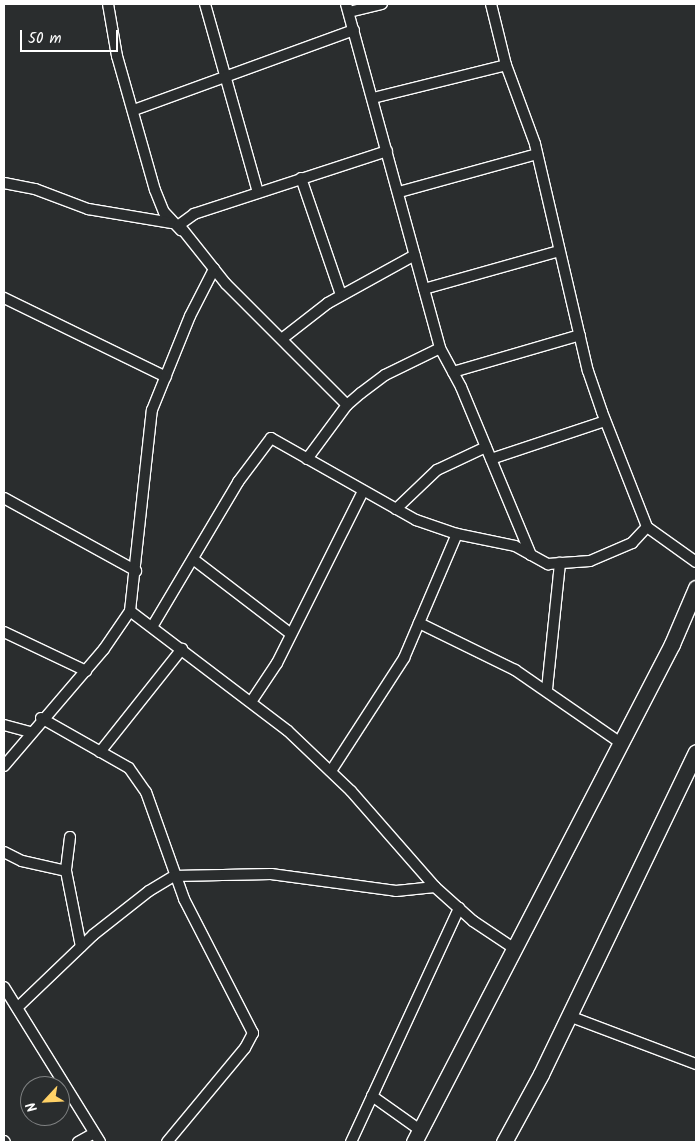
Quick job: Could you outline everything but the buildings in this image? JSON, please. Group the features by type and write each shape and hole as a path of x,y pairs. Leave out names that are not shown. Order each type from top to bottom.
{"main road":[{"path":"417,1136 618,740 672,644 696,588"},
{"path":"504,1142 569,1016 696,755"}],"street":[{"path":"108,4 117,56 134,110 155,190 172,223 181,230 214,269 347,405"},
{"path":"206,4 258,193"},
{"path":"382,4 347,8 399,192 440,348 453,372 491,458 531,554"},
{"path":"491,4 506,65 537,154 580,335 605,421 648,527 696,562"},
{"path":"134,110 354,30"},
{"path":"373,98 506,65"},
{"path":"181,230 179,225 186,218 301,178 387,151"},
{"path":"399,192 537,154"},
{"path":"301,178 341,295"},
{"path":"4,184 34,189 88,209 172,223"},
{"path":"424,289 559,251"},
{"path":"283,338 341,295 415,254"},
{"path":"4,766 41,718 86,671 130,611 136,571 152,410 190,316 214,269"},
{"path":"4,298 166,377"},
{"path":"453,372 580,335"},
{"path":"307,458 347,405 385,375 440,348"},
{"path":"491,458 605,421"},
{"path":"152,627 238,482 271,438 396,509 457,534 516,546 548,564 590,561 632,543 648,527"},
{"path":"396,509 437,470 486,447"},
{"path":"251,702 291,634 362,491"},
{"path":"4,498 136,571"},
{"path":"331,771 384,693 419,623 457,534"},
{"path":"193,559 291,634"},
{"path":"547,689 560,563"},
{"path":"130,611 251,702 331,771 435,887 459,908 512,947"},
{"path":"419,623 472,646 547,689 618,740"},
{"path":"4,632 86,671"},
{"path":"100,752 182,649"},
{"path":"41,718 129,768 146,792 174,876 253,1033 245,1048 167,1142"},
{"path":"4,724 30,732"},
{"path":"70,837 66,871 81,947"},
{"path":"4,852 22,862 66,871"},
{"path":"18,1007 81,947 149,891 174,876 271,874 396,891 435,887"},
{"path":"350,1142 459,908"},
{"path":"4,987 100,1142"},
{"path":"569,1016 696,1064"},
{"path":"372,1096 417,1136"},
{"path":"78,1142 94,1132"}]}
